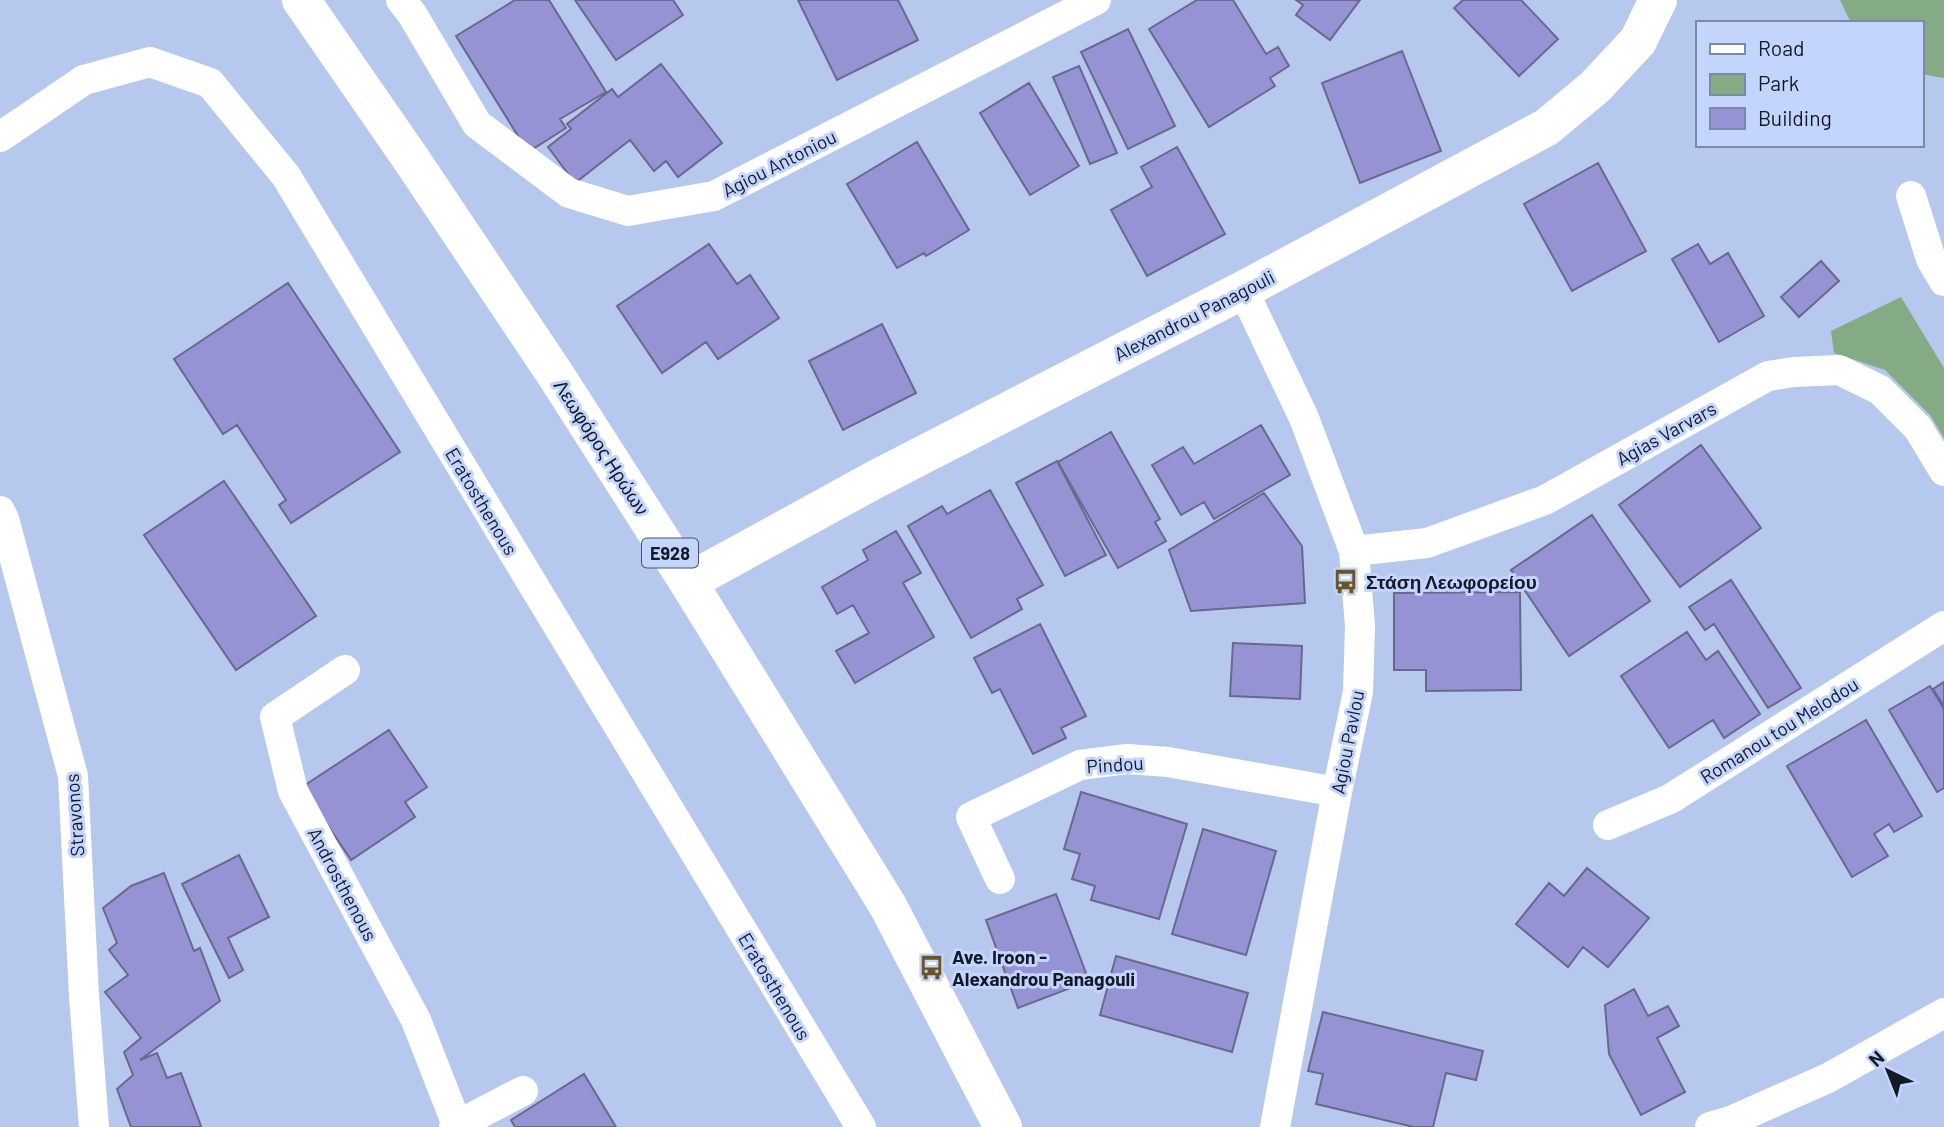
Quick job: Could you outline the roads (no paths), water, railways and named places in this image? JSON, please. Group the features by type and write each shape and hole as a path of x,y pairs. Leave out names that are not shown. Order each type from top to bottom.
{"main road":[{"name":"Λεωφόρος Ηρώων","path":"301,0 540,351 688,582 888,906 1003,1127"},
{"name":"Alexandrou Panagouli","path":"688,582 876,479 1243,290 1547,127 1595,87 1638,41 1658,0"}],"street":[{"name":"Agiou Antoniou","path":"416,5 477,124 569,193 628,211 714,196 1096,0"},
{"name":"Eratosthenous","path":"0,137 84,80 150,62 209,83 286,176 861,1127"},
{"path":"1911,196 1931,259 1944,281"},
{"name":"Agiou Pavlou","path":"1243,290 1304,418 1354,551 1360,626 1358,692 1275,1127"},
{"name":"Agias Varvars","path":"1354,551 1427,543 1545,500 1768,376 1794,372 1839,370 1880,390 1918,428 1944,471"},
{"name":"Stravonos","path":"0,511 5,519 73,776 84,996 94,1127"},
{"name":"Romanou tou Melodou","path":"1608,825 1670,799 1944,626"},
{"name":"Androsthenous","path":"345,670 275,717 293,791 416,1020 456,1126 523,1091"},
{"name":"Pindou","path":"1000,879 971,817 1080,765 1127,759 1168,762 1337,792"},
{"path":"1710,1127 1731,1121 1828,1078 1944,1013"}],"place":[{"name":"Στάση Λεωφορείου","path":"1346,581"},
{"name":"Ave. Iroon - Alexandrou Panagouli","path":"932,967"}]}
